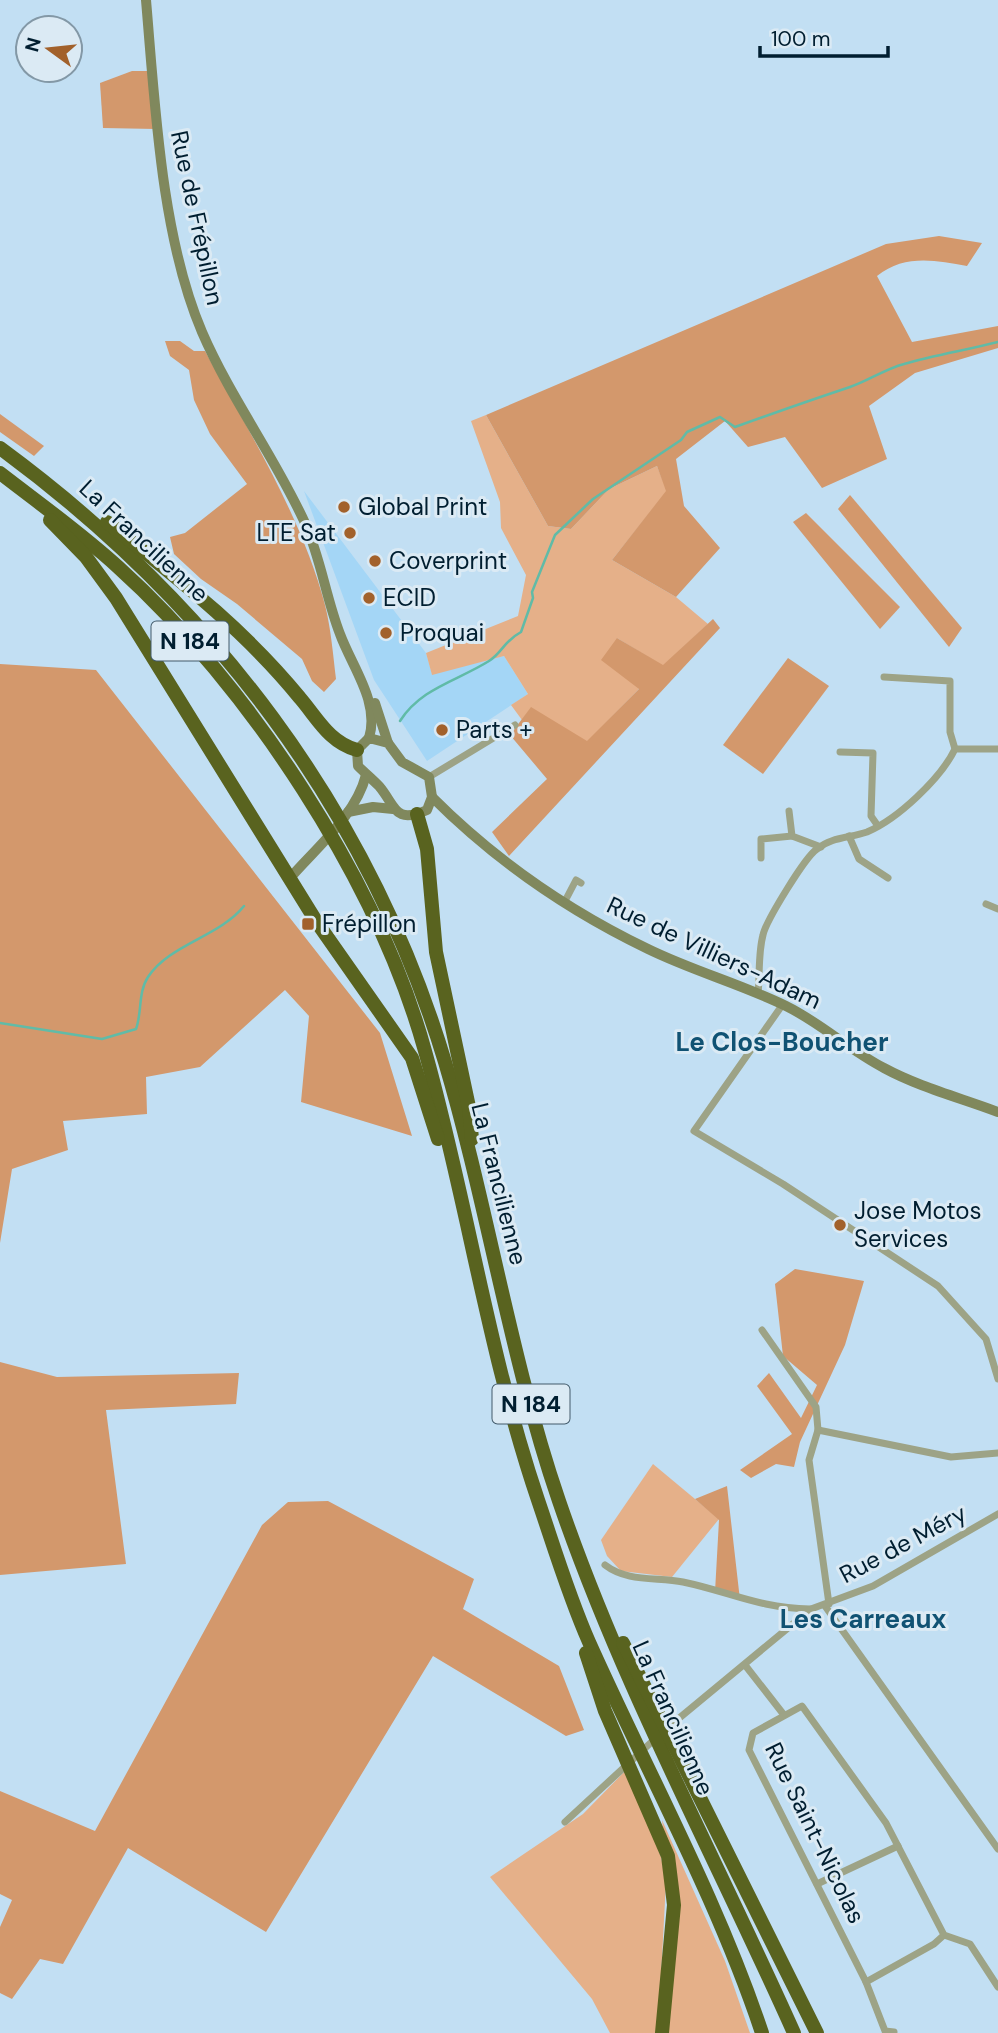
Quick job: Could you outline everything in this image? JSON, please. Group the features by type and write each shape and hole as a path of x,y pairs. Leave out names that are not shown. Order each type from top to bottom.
{"highway":[{"name":"La Francilienne","path":"0,447 51,485 165,589 201,627 275,717 341,810 351,838 406,954 444,1059 535,1424 579,1559 609,1626 635,1696 794,2033"},
{"name":"La Francilienne","path":"0,473 45,505 120,568 172,620 261,727 338,848 384,941 424,1046 514,1427 587,1638 722,1928 762,2033"},
{"path":"51,485 62,487 235,626 268,658 327,733 340,745 357,750"},
{"path":"32,497 34,505 86,557 116,598 341,959 412,1058 445,1163 459,1190"},
{"path":"422,812 436,952 469,1107 474,1175"},
{"path":"609,1626 618,1633 817,2033"},
{"path":"587,1638 584,1648 605,1711 668,1856 674,1905 662,2033"}],"street":[{"name":"Rue de Frépillon","path":"146,0 156,128 187,289 217,365 276,467 309,533 340,634 362,684"},
{"path":"758,994 763,933 803,865 821,846 878,826 944,771 955,748 950,732 950,681 884,677"},
{"path":"362,684 372,712 369,738 357,750 358,766 380,787 393,809"},
{"path":"362,684 376,705 388,743 402,762 429,777"},
{"path":"429,777 514,725"},
{"path":"369,738 388,743"},
{"path":"955,748 998,749"},
{"path":"840,752 873,753 871,816 878,826"},
{"path":"290,878 341,810 362,789 366,775"},
{"path":"422,812 432,797 429,777"},
{"name":"Rue de Villiers-Adam","path":"432,797 564,903 648,949 783,1004 818,1022 885,1069 998,1112"},
{"path":"341,810 373,807 393,809 403,815 447,811"},
{"path":"789,811 792,836"},
{"path":"761,858 761,839 792,836 821,846"},
{"path":"849,836 859,859 888,878"},
{"path":"564,903 576,880 581,883"},
{"path":"986,904 998,909"},
{"path":"783,1004 694,1130 783,1184 937,1286 986,1339 998,1380"},
{"path":"762,1330 816,1407 818,1430 809,1460 827,1605 998,1849"},
{"path":"818,1430 951,1457 998,1453"},
{"name":"Rue de Méry","path":"811,1609 873,1586 998,1514"},
{"path":"605,1565 618,1575 681,1582 780,1609 811,1609"},
{"path":"565,1822 677,1719 811,1609"},
{"path":"744,1664 784,1715 802,1706 886,1823 944,1935 970,1944 998,1987"},
{"name":"Rue Saint-Nicolas","path":"784,1715 753,1733 748,1750 866,1982 885,2031 894,2032"},
{"path":"817,1884 898,1846"},
{"path":"866,1982 934,1944 944,1935"},
{"path":"656,2033 659,2000"}],"shaded area":[{"path":"132,71 152,71 156,129 103,128 100,83"},
{"path":"939,236 982,243 967,266 932,261 909,262 898,264 877,276 912,342 998,326 998,348 915,373 869,406 887,459 822,488 785,437 748,447 725,421 676,459 684,506 720,548 676,597 612,560 666,491 657,466 609,489 571,529 548,526 486,415 886,244"},
{"path":"165,341 180,341 194,351 205,351 256,443 303,539 327,614 332,642 336,679 324,692 312,681 302,659 237,604 201,579 174,554 170,537 185,533 247,484 210,434 194,400 189,370 170,356"},
{"path":"0,414 44,446 34,456 0,432"},
{"path":"486,415 548,526 571,529 609,489 657,466 667,491 612,560 676,597 708,624 663,666 617,638 639,689 587,742 531,708 522,720 511,705 528,694 504,656 432,675 426,653 518,616 526,575 501,528 500,502 471,421"},
{"path":"304,491 426,653 432,674 504,656 528,694 427,761 374,680"},
{"path":"850,495 962,628 949,647 838,509"},
{"path":"806,513 900,607 880,629 793,522"},
{"path":"713,619 720,628 509,856 492,832 547,779 510,735 531,707 587,741 639,689 601,660 617,638 663,665"},
{"path":"788,658 829,686 763,774 723,745"},
{"path":"0,664 96,670 380,1033 412,1136 301,1102 309,1016 285,990 200,1067 146,1077 147,1114 63,1121 68,1150 12,1169 0,1243"},
{"path":"795,1269 864,1281 845,1345 800,1442 794,1467 776,1464 751,1478 740,1470 792,1434 757,1386 769,1373 801,1418 817,1385 783,1356 775,1284"},
{"path":"0,1362 57,1377 239,1373 236,1404 106,1410 126,1564 0,1575"},
{"path":"653,1464 719,1519 672,1577 621,1571 607,1556 601,1540"},
{"path":"727,1486 740,1600 715,1592 719,1520 695,1499"},
{"path":"328,1501 474,1579 463,1609 559,1666 584,1730 566,1736 433,1656 266,1932 128,1848 63,1964 40,1959 12,1999 0,1993 0,1927 12,1900 0,1894 0,1791 95,1831 262,1525 288,1502"},
{"path":"626,1770 661,1857 666,1882 658,2033 610,2033 592,1999 490,1877 583,1814"},
{"path":"662,1820 725,1961 750,2033 668,2033 675,1947"}],"waterway":[{"path":"400,721 418,701 440,686 489,661 521,632 533,598 532,592 555,535 593,499 681,440 687,432 720,417 735,427 857,384 897,366 998,342"},
{"path":"0,1023 102,1039 136,1029 145,983 157,966 181,948 222,926 244,906"}],"place":[{"name":"Global Print","path":"344,507"},
{"name":"LTE Sat","path":"350,533"},
{"name":"Coverprint","path":"375,561"},
{"name":"ECID","path":"369,598"},
{"name":"Proquai","path":"386,633"},
{"name":"Parts +","path":"442,730"},
{"name":"Frépillon","path":"308,924"},
{"name":"Jose Motos Services","path":"840,1225"}],"district":[{"name":"Le Clos-Boucher","path":"782,1042"},
{"name":"Les Carreaux","path":"863,1619"}]}
